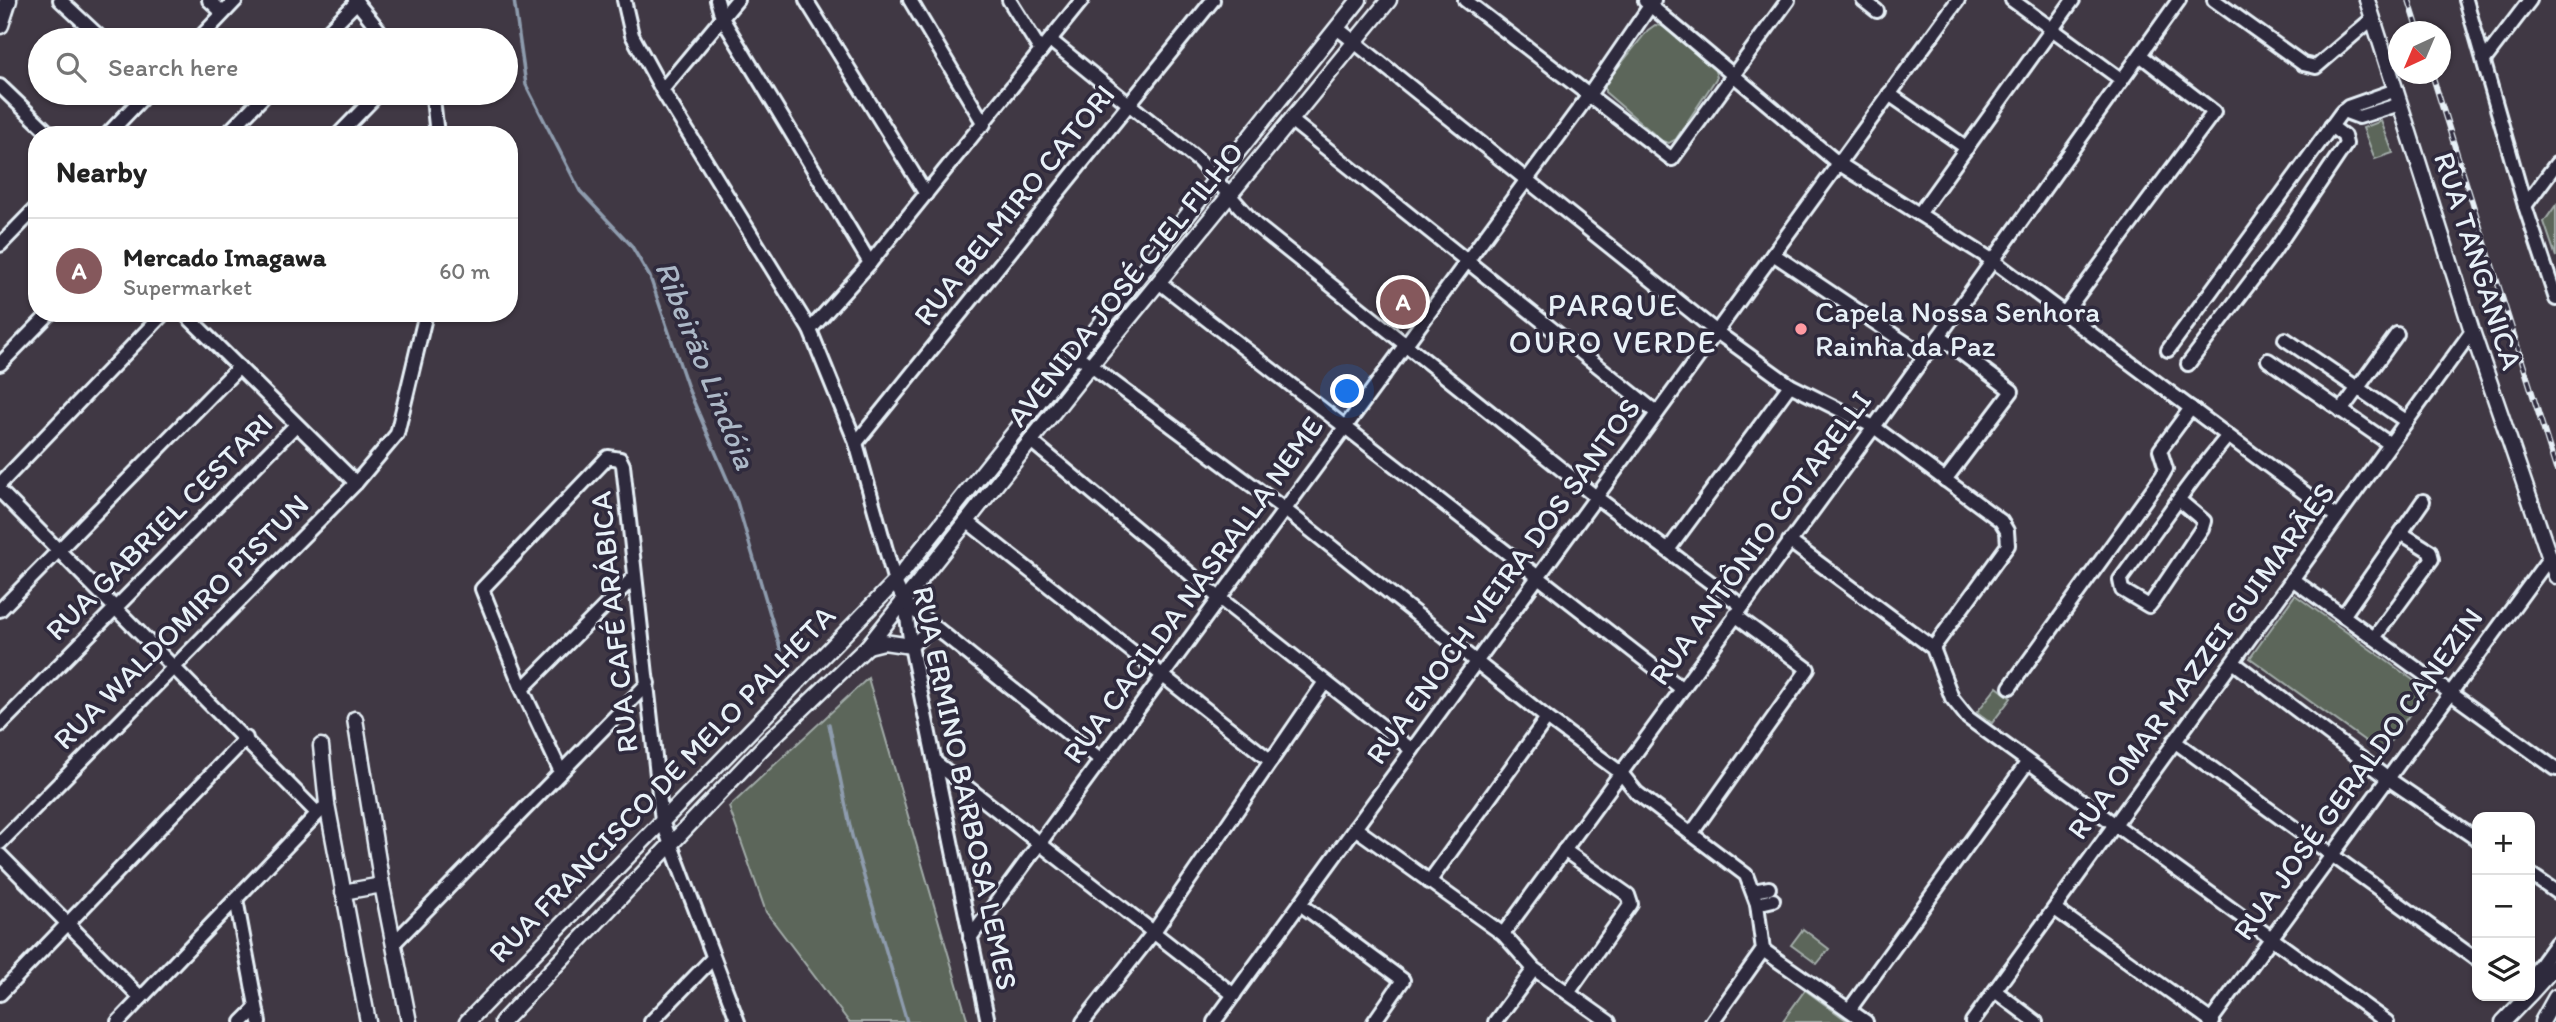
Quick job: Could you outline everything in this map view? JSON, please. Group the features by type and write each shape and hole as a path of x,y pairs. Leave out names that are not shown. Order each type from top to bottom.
{"main road":[{"path":"0,25 8,0"}],"street":[{"path":"60,0 90,28"},
{"path":"209,0 223,13"},
{"path":"209,28 236,0"},
{"name":"RUA ERMINO BARBOSA LEMES","path":"624,0 632,35 662,90 810,330 856,443 895,582 905,603 911,646 988,1022"},
{"path":"717,0 722,18 870,262"},
{"path":"662,90 737,0"},
{"path":"806,0 926,194"},
{"path":"910,0 984,124"},
{"path":"1009,0 1041,51"},
{"path":"810,330 984,124 1082,0"},
{"name":"RUA BELMIRO CATORI","path":"856,443 1213,0"},
{"name":"AVENIDA JOSÉ CIEL FILHO","path":"895,582 1359,0"},
{"name":"AVENIDA JOSÉ CIEL FILHO","path":"905,603 1090,366 1389,0"},
{"path":"1465,0 1672,159 1788,0"},
{"path":"1863,0 1877,11"},
{"name":"RUA ENOCH VIEIRA DOS SANTOS","path":"1214,1022 1958,0"},
{"path":"2012,0 2122,80"},
{"path":"1919,214 2073,0"},
{"name":"RUA ANTÔNIO COTARELLI","path":"1503,934 1874,427 2179,0"},
{"path":"2214,0 2303,64 2316,66 2373,18"},
{"name":"RUA TANGANICA","path":"2367,0 2472,331 2556,576"},
{"path":"2466,0 2525,206 2556,299"},
{"path":"2485,59 2530,0"},
{"path":"330,28 356,1 377,28"},
{"path":"1650,2 1838,163 1992,260 2337,517"},
{"name":"RUA CACILDA NASRALLA NEME","path":"970,938 1589,95 1650,2"},
{"path":"1337,28 1527,177 1718,333 1790,385 1874,427 2001,520 2007,531 2008,545 1933,648"},
{"path":"1050,40 1216,177 1256,225 1596,497 1668,550 1808,669 1691,834"},
{"path":"2064,314 2214,112 2140,55"},
{"path":"0,86 42,126"},
{"path":"1889,94 1967,148"},
{"path":"2168,350 2343,111 2374,96 2398,97"},
{"path":"116,126 136,105"},
{"path":"235,126 255,105"},
{"path":"347,126 367,105"},
{"path":"434,105 436,126"},
{"path":"1292,121 1657,413"},
{"path":"2188,364 2274,251 2346,144 2344,136 2332,126"},
{"path":"2525,206 2556,164"},
{"path":"0,246 28,216"},
{"path":"1773,254 1925,356"},
{"path":"1160,283 1681,688"},
{"path":"0,364 41,322"},
{"path":"0,484 155,322"},
{"path":"193,322 356,483"},
{"name":"RUA WALDOMIRO PISTUN","path":"0,843 173,665 356,483 397,434 424,322"},
{"name":"RUA OMAR MAZZEI GUIMARÃES","path":"1972,1022 2472,331"},
{"path":"2341,411 2397,334"},
{"path":"1939,336 2012,391 1945,480"},
{"path":"2285,339 2406,421"},
{"path":"1075,354 1284,509 1547,718 1621,773 1637,793 1746,875 1755,897 1763,950 1712,1022"},
{"path":"2268,360 2390,444"},
{"path":"0,610 239,367"},
{"path":"1668,550 1790,385"},
{"path":"2010,687 2162,476 2166,469 2161,450 2191,408"},
{"name":"RUA GABRIEL CESTARI","path":"0,725 296,425"},
{"path":"2179,500 2199,514 2204,521 2202,528 2153,601 2148,606 2143,605 2122,590 2120,580 2179,500 2228,436"},
{"path":"1031,441 1219,598 1412,750"},
{"name":"RUA CAFÉ ARÁBICA","path":"522,689 482,589 608,457 616,456 623,465 662,821 668,844 738,1022"},
{"path":"0,491 246,738 322,809"},
{"path":"2343,616 2423,501"},
{"path":"968,522 1270,761"},
{"path":"2374,638 2431,559 2430,551 2401,533"},
{"path":"1789,541 1933,648 1958,709 2027,763 2387,1022"},
{"name":"RUA JOSÉ GERALDO CANEZIN","path":"2211,1022 2550,557"},
{"path":"561,772 522,689 634,577"},
{"path":"2291,579 2556,769"},
{"name":"RUA FRANCISCO DE MELO PALHETA","path":"467,1022 895,582"},
{"path":"905,603 1101,760"},
{"name":"RUA FRANCISCO DE MELO PALHETA","path":"502,1022 668,844 764,746 868,646 905,603"},
{"path":"868,646 884,642 911,646 927,632 937,629"},
{"path":"2233,662 2388,778 2472,836"},
{"path":"1083,1022 1153,933 1325,682"},
{"path":"394,943 648,683"},
{"path":"1429,882 1547,718"},
{"path":"355,719 382,885 409,1022"},
{"path":"0,994 246,738"},
{"path":"2174,741 2472,956"},
{"path":"321,746 322,809 343,892 368,1022"},
{"path":"935,762 1234,995"},
{"path":"1849,1010 2027,763"},
{"path":"118,1022 322,809"},
{"path":"1355,828 1503,934 1534,969 1602,1020"},
{"path":"1564,850 1628,895 1630,904 1568,993"},
{"path":"0,855 141,998"},
{"path":"2531,875 2556,892"},
{"path":"343,892 382,885"},
{"path":"1755,897 1771,894"},
{"path":"236,899 259,1022"},
{"path":"1300,904 1403,980 1374,1022"},
{"path":"2055,909 2211,1022"},
{"path":"2535,972 2556,943"},
{"path":"1763,950 1866,1022"},
{"path":"651,1022 712,959"},
{"path":"2535,988 2556,965"},
{"path":"1495,1022 1534,969"},
{"path":"1995,991 2036,1022"},
{"path":"2542,1022 2556,997"},
{"path":"2503,1022 2515,1001"},
{"path":"2503,1022 2523,1001"},
{"path":"243,1022 256,1008"},
{"path":"2550,1022 2556,1015"}],"green space":[{"path":"1655,25 1663,26 1714,68 1717,77 1676,139 1669,143 1662,141 1605,92 1605,84 1648,30"},
{"path":"2381,121 2393,153 2375,159 2363,128"},
{"path":"2556,205 2556,257 2544,222"},
{"path":"2295,595 2427,690 2382,753 2250,658"},
{"path":"868,678 968,1022 849,1022 766,912 729,807"},
{"path":"1997,687 2011,698 1992,723 1977,712"},
{"path":"1803,929 1829,949 1817,964 1791,945"},
{"path":"1805,990 1849,1022 1782,1022"}],"waterway":[{"name":"Ribeirão Lindóia","path":"514,0 518,28"},
{"name":"Ribeirão Lindóia","path":"518,28 526,85 580,191 631,245 650,277 689,391 737,502 781,651"},
{"name":"Ribeirão Lindóia","path":"829,724 852,836 907,1022"}],"railway":[{"path":"2409,0 2416,21"},
{"path":"2435,84 2556,469"}],"place":[{"name":"Mercado Imagawa","path":"1403,302"},
{"name":"Capela Nossa Senhora Rainha da Paz","path":"1801,329"}],"district":[{"name":"PARQUE OURO VERDE","path":"1613,324"}]}
